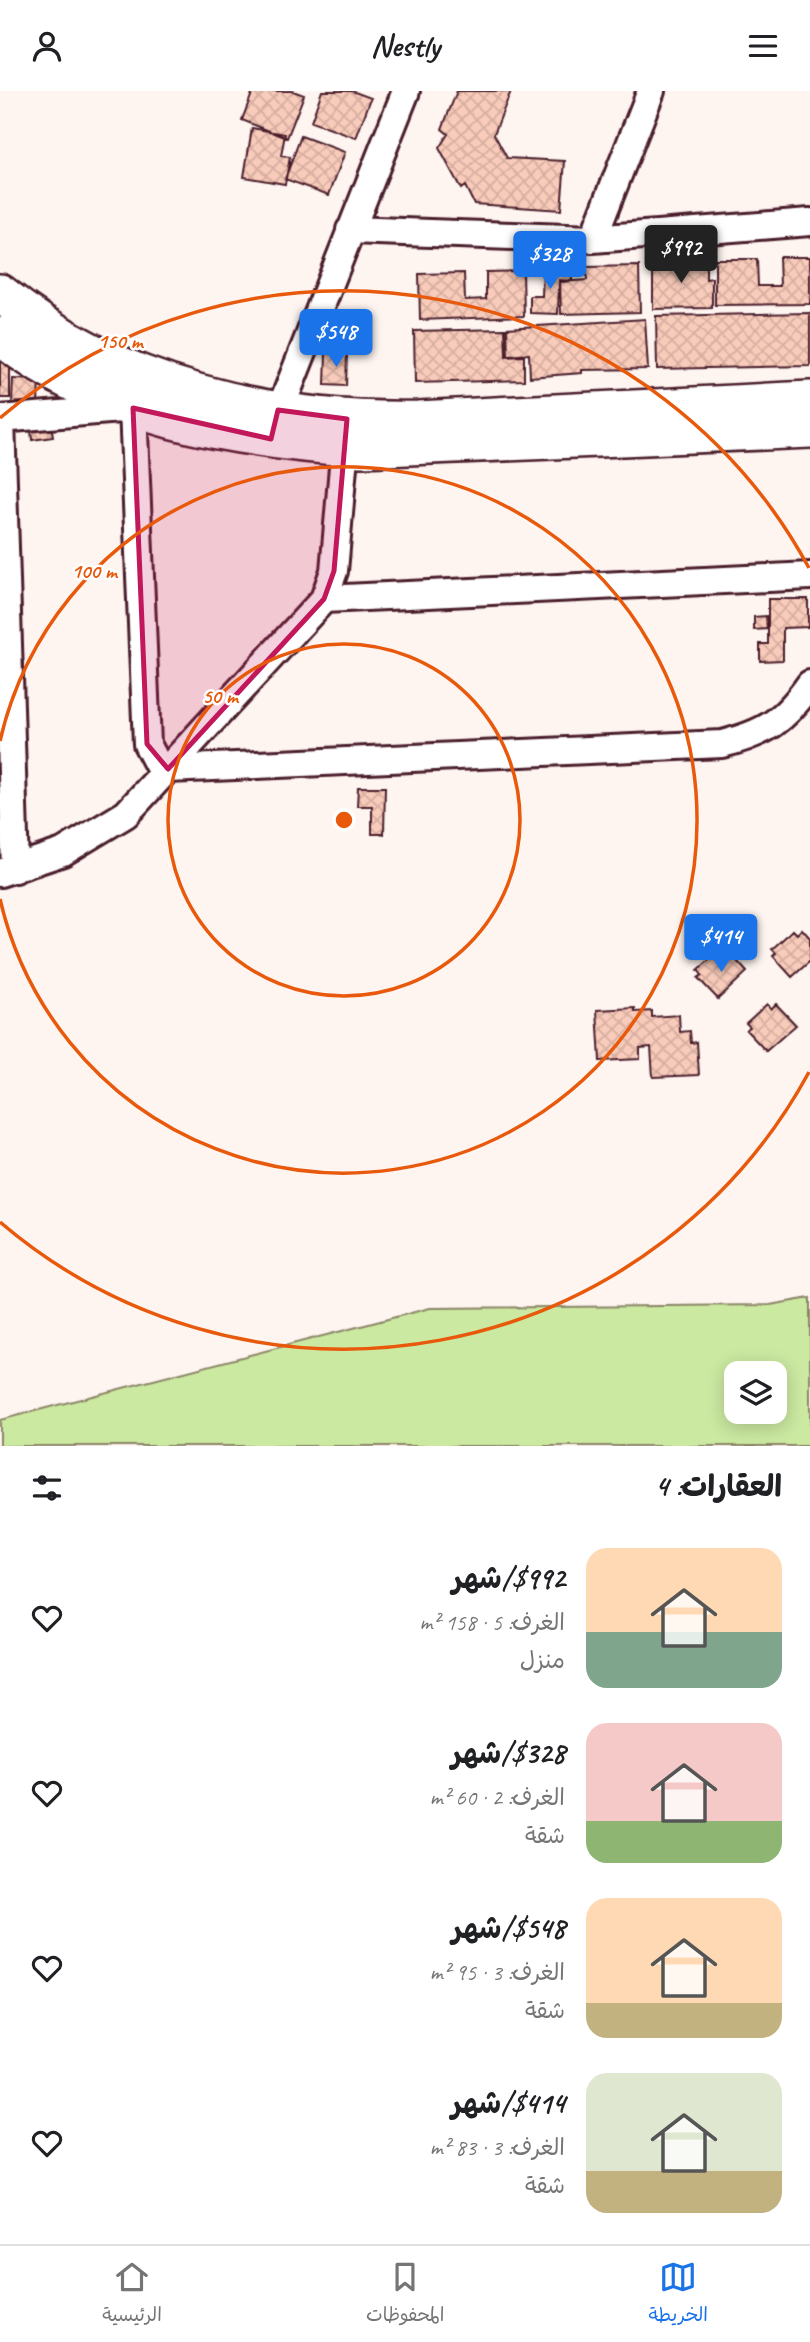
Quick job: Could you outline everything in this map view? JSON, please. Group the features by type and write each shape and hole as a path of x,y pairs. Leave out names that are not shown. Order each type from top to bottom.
{"main road":[{"path":"0,293 33,320 93,355 274,425"},
{"path":"0,336 29,359 93,395 181,423 274,425 346,433 810,429"},
{"path":"346,433 418,420 810,400"}],"street":[{"path":"274,425 406,91"},
{"path":"593,239 651,91"},
{"path":"350,230 593,239 810,222"},
{"path":"346,433 334,571 324,599 167,769 126,814 63,852 7,871 0,419 134,408 147,744 158,765 167,769 722,744 762,731 780,721 810,684"},
{"path":"324,599 810,576"}],"highlighted area":[{"path":"133,408 271,439 278,410 347,419 334,571 324,599 168,769 147,744"}],"green space":[{"path":"810,1298 810,1446 0,1446 0,1420 430,1308 770,1305"}],"building":[{"path":"253,91 293,91 304,95 287,138 242,120"},
{"path":"322,91 352,91 371,98 356,138 311,122"},
{"path":"457,91 511,91 494,134 507,158 565,161 561,210 474,204 465,186 461,189 439,148 448,134 442,129"},
{"path":"252,128 285,134 281,156 290,157 285,184 244,177"},
{"path":"301,136 345,152 329,195 285,179"},
{"path":"779,257 810,257 810,304 715,305 715,259 757,259 758,286 780,286"},
{"path":"706,260 706,279 712,278 712,308 653,309 653,261"},
{"path":"639,266 640,312 561,314 560,282 587,280 586,267"},
{"path":"543,268 572,268 572,281 559,280 558,314 530,313 530,296 542,296"},
{"path":"523,271 524,316 420,320 419,274 464,273 465,300 486,299 486,272"},
{"path":"810,313 810,366 657,369 656,316"},
{"path":"645,319 648,369 582,370 582,373 530,377 529,354 508,356 507,328"},
{"path":"505,329 506,357 524,356 524,380 415,383 414,331"},
{"path":"326,353 347,354 346,386 325,385"},
{"path":"0,355 10,355 10,398 0,398"},
{"path":"13,379 39,380 38,404 12,403"},
{"path":"50,419 53,437 32,440 30,422"},
{"path":"768,599 808,599 808,627 783,628 783,660 760,661 760,644 768,644"},
{"path":"766,616 767,629 754,630 754,617"},
{"path":"358,787 385,787 384,834 372,834 372,806 357,806"},
{"path":"802,929 810,938 810,961 792,977 773,956 776,953 772,949 793,930 797,934"},
{"path":"728,951 747,972 718,999 698,978 702,975 698,970 718,952 722,956"},
{"path":"767,1004 771,1009 776,1004 796,1025 766,1051 746,1030 750,1027 746,1023"},
{"path":"635,1008 635,1012 652,1011 652,1017 679,1015 680,1032 690,1031 691,1043 697,1042 699,1075 653,1077 651,1047 640,1048 640,1059 600,1061 597,1010"}]}
